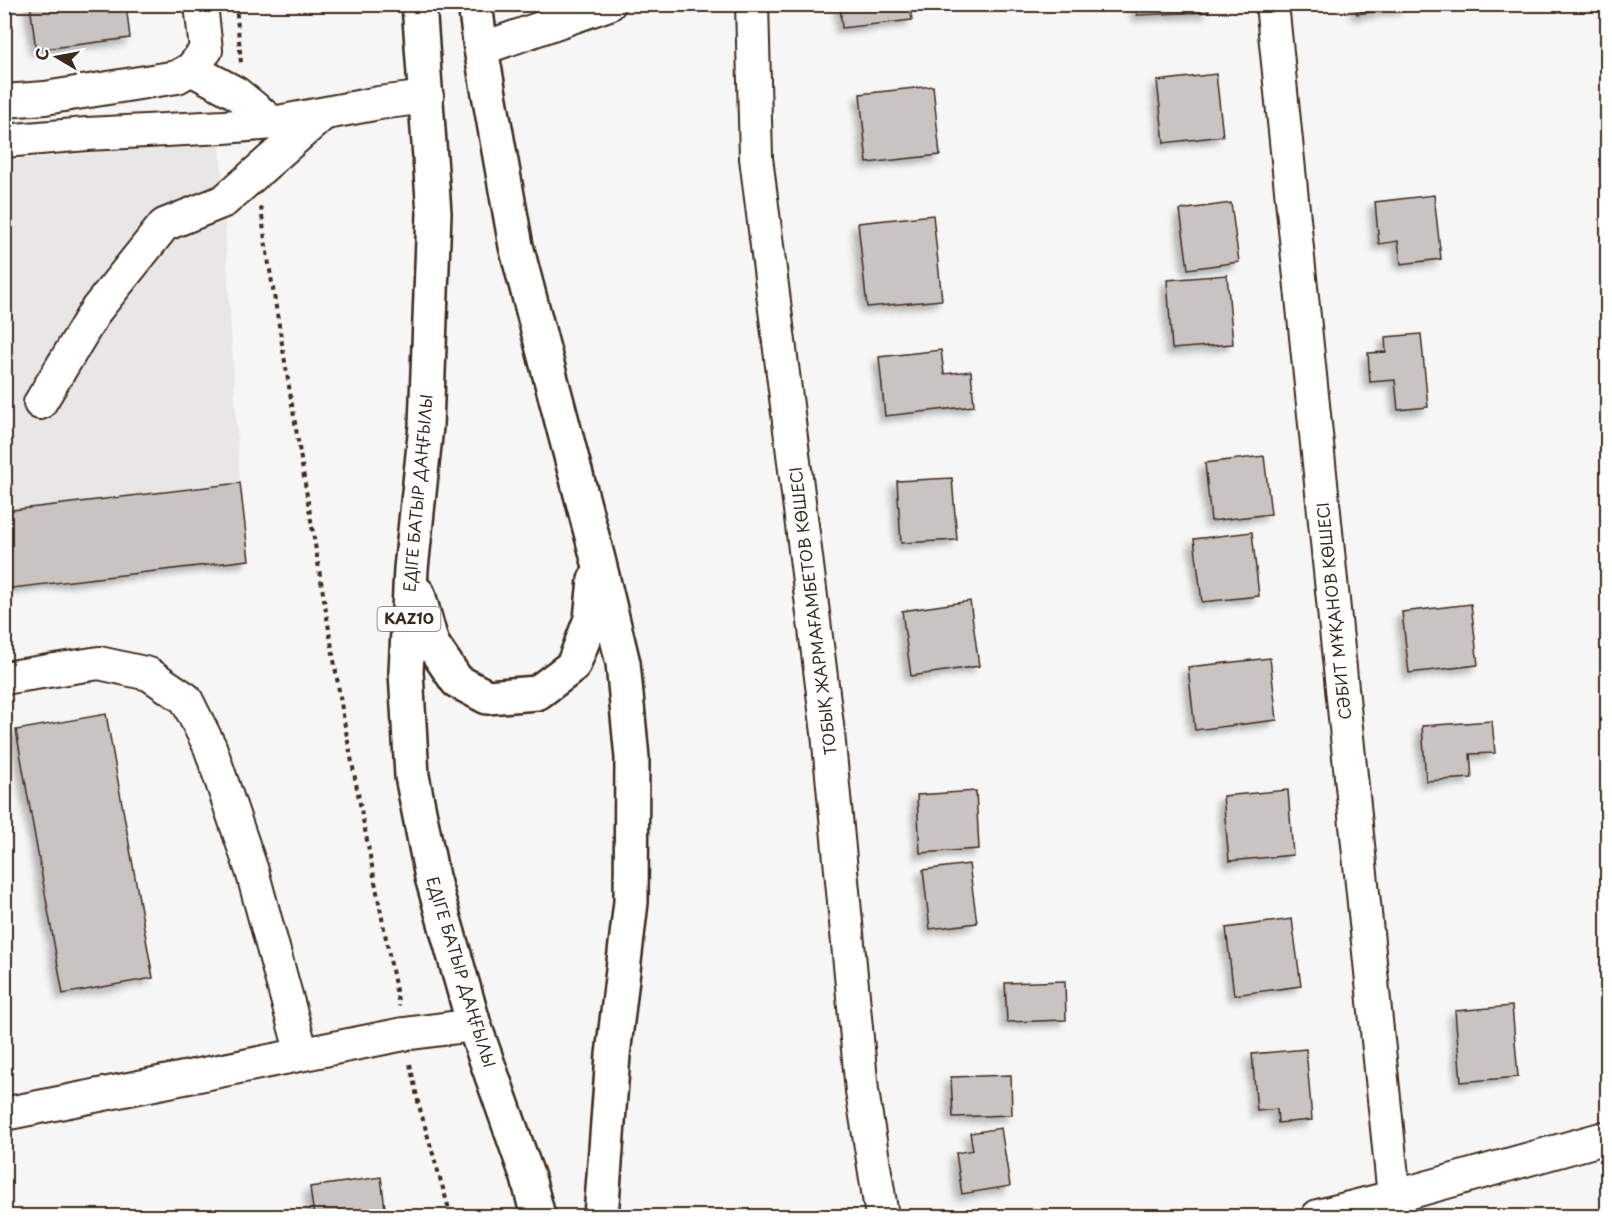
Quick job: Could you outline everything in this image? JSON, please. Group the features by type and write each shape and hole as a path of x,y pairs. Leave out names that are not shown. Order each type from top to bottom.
{"main road":[{"name":"ЕДІГЕ БАТЫР ДАҢҒЫЛЫ","path":"419,4 434,213 426,426 411,569 406,672 412,776 432,877 474,1025 528,1178 538,1216"},
{"path":"480,19 516,246 598,559 622,663 632,758 631,902 613,1055 601,1216"},
{"path":"411,569 432,644 457,681 487,697 537,693 573,666 591,619 598,559"}],"street":[{"path":"4,101 45,98 177,77 191,69 206,50 201,4"},
{"path":"480,19 609,4"},
{"name":"ТОБЫҚ ЖАРМАҒАМБЕТОВ КӨШЕСІ","path":"752,4 756,158 828,733 862,1091 882,1216"},
{"name":"СӘБИТ МҰҚАНОВ КӨШЕСІ","path":"1272,4 1394,1207"},
{"path":"191,69 236,93 273,123"},
{"path":"4,141 273,123 379,103 427,97"},
{"path":"40,403 96,310 164,225 224,201 324,113"},
{"path":"4,678 99,663 149,674 186,699 210,747 252,871 303,1054"},
{"path":"4,1114 404,1034 474,1025"},
{"path":"1318,1216 1394,1207 1608,1137"}],"path":[{"path":"236,4 245,100"},
{"path":"257,171 265,240 344,721 419,1107 451,1216"}],"shaded area":[{"path":"220,141 240,483 249,560 5,589 4,161"}],"building":[{"path":"30,4 126,4 130,38 36,50"},
{"path":"840,4 910,4 912,20 842,28"},
{"path":"1137,4 1208,4 1209,12 1137,15"},
{"path":"1356,4 1405,4 1406,8 1357,14"},
{"path":"1216,74 1223,136 1164,143 1157,81"},
{"path":"933,86 940,155 867,163 860,94"},
{"path":"1434,195 1441,259 1401,264 1398,241 1379,244 1375,202"},
{"path":"1231,203 1239,262 1188,269 1180,210"},
{"path":"933,215 942,300 867,307 858,223"},
{"path":"1227,275 1233,344 1172,349 1167,280"},
{"path":"1421,334 1428,407 1398,410 1395,380 1370,382 1368,353 1386,352 1385,337"},
{"path":"941,350 944,374 971,371 974,406 885,416 879,357"},
{"path":"1264,456 1271,514 1211,521 1205,463"},
{"path":"952,478 957,540 901,543 897,481"},
{"path":"240,483 249,560 4,589 4,511"},
{"path":"1252,532 1259,596 1202,602 1194,539"},
{"path":"970,601 979,666 911,676 902,611"},
{"path":"1471,604 1478,665 1409,673 1402,612"},
{"path":"1270,658 1277,720 1195,730 1188,667"},
{"path":"106,714 153,978 63,994 16,730"},
{"path":"1492,721 1495,753 1470,754 1472,778 1426,781 1422,726"},
{"path":"1288,790 1293,855 1229,861 1223,796"},
{"path":"976,791 979,849 920,853 917,795"},
{"path":"969,864 977,923 930,929 923,870"},
{"path":"1292,919 1301,986 1234,995 1226,928"},
{"path":"1065,981 1066,1020 1007,1022 1005,983"},
{"path":"1512,1006 1518,1077 1461,1082 1455,1011"},
{"path":"1306,1049 1312,1120 1278,1123 1277,1109 1257,1111 1252,1054"},
{"path":"1011,1075 1012,1115 953,1117 951,1077"},
{"path":"1001,1128 1010,1186 962,1194 956,1153 973,1150 970,1133"},
{"path":"381,1177 386,1216 314,1216 310,1187"}]}
